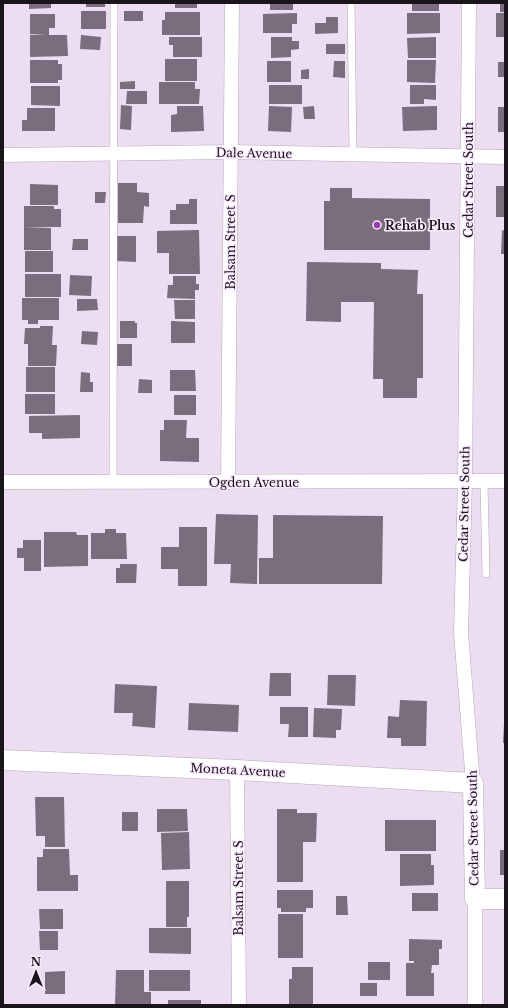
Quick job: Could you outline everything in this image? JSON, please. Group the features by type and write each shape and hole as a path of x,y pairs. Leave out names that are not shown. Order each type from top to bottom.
{"street":[{"name":"Balsam Street S","path":"228,482 232,3"},
{"name":"Cedar Street South","path":"469,3 465,481 460,633 473,783 475,1005"},
{"name":"Dale Avenue","path":"3,155 231,152 505,157"},
{"name":"Ogden Avenue","path":"3,482 505,481"},
{"name":"Moneta Avenue","path":"3,760 237,770 473,783"},
{"name":"Balsam Street S","path":"237,770 239,1005"},
{"path":"475,899 505,899"}],"lane":[{"path":"113,482 114,3"},
{"path":"351,3 353,155"},
{"path":"484,481 486,574"}],"building":[{"path":"29,3 51,3 51,8 29,9"},
{"path":"86,3 105,3 105,7 86,7"},
{"path":"175,3 197,3 197,8 175,8"},
{"path":"270,3 293,3 293,10 270,10"},
{"path":"412,3 439,3 439,11 412,11"},
{"path":"500,3 505,3 505,12 500,12"},
{"path":"81,11 106,11 106,29 81,29"},
{"path":"124,11 143,11 143,21 124,21"},
{"path":"165,12 200,12 200,35 162,35 162,20 165,20"},
{"path":"297,13 297,24 292,24 292,33 263,33 263,14"},
{"path":"407,13 440,13 440,33 407,34"},
{"path":"496,13 505,13 505,37 496,37"},
{"path":"30,14 55,14 55,28 49,28 49,35 67,35 68,56 30,57 30,35 46,35 30,34"},
{"path":"326,17 338,17 338,33 315,34 315,23 326,23"},
{"path":"81,35 101,37 100,50 80,49"},
{"path":"169,37 202,37 202,57 173,57 173,45 169,45"},
{"path":"271,37 292,37 292,41 299,41 299,49 291,50 291,57 271,58"},
{"path":"436,37 436,58 408,58 407,38"},
{"path":"326,44 345,44 345,54 326,54"},
{"path":"165,59 197,59 197,81 165,81"},
{"path":"30,60 58,60 58,64 62,64 62,80 58,80 58,83 30,83"},
{"path":"407,60 436,60 435,83 407,82"},
{"path":"267,61 291,61 291,82 267,82"},
{"path":"334,61 345,61 345,78 333,77"},
{"path":"498,62 505,62 505,77 498,77"},
{"path":"309,69 309,79 301,79 301,70"},
{"path":"135,81 135,89 120,89 120,82"},
{"path":"159,82 195,82 195,89 200,89 199,104 159,104"},
{"path":"269,85 302,85 302,104 269,104"},
{"path":"410,85 436,85 436,100 424,99 424,104 410,104"},
{"path":"31,86 60,86 60,106 31,105"},
{"path":"127,91 147,91 147,104 126,104"},
{"path":"121,105 132,106 131,130 120,129"},
{"path":"177,106 203,106 204,131 171,132 171,115 177,114"},
{"path":"269,106 292,107 291,132 268,131"},
{"path":"314,106 315,119 304,119 303,107"},
{"path":"437,106 437,130 403,131 402,107"},
{"path":"498,107 505,107 505,132 498,132"},
{"path":"27,108 55,108 55,131 22,131 22,120 27,120"},
{"path":"118,183 137,183 137,192 149,193 149,207 144,206 143,223 118,223"},
{"path":"30,184 58,185 58,205 30,205"},
{"path":"496,186 505,186 505,217 496,217"},
{"name":"Rehab Plus","path":"330,188 352,188 352,198 430,199 430,250 324,250 324,201 330,201"},
{"path":"95,192 106,192 105,203 95,203"},
{"path":"189,199 197,199 197,224 170,224 170,210 176,210 176,204 189,204"},
{"path":"24,206 54,206 54,209 61,209 61,227 24,227"},
{"path":"24,227 51,228 51,250 24,250"},
{"path":"199,230 200,274 169,274 169,253 157,253 157,231"},
{"path":"502,230 505,231 505,254 501,254"},
{"path":"117,236 136,236 136,262 116,261"},
{"path":"73,239 88,239 88,250 72,250"},
{"path":"25,251 53,251 53,272 25,272"},
{"path":"307,262 381,263 381,269 418,270 417,294 423,294 423,378 417,378 417,398 383,398 383,379 373,379 374,302 341,302 341,322 306,321"},
{"path":"25,274 61,274 61,297 25,297"},
{"path":"70,275 92,276 91,296 69,295"},
{"path":"173,276 196,276 196,284 199,284 199,290 195,290 195,299 167,298 168,285 173,285"},
{"path":"22,298 59,298 59,320 38,320 38,324 28,324 28,320 22,320"},
{"path":"77,299 97,299 98,310 77,311"},
{"path":"174,300 195,300 195,319 175,319"},
{"path":"120,321 135,321 135,323 137,323 137,338 120,338"},
{"path":"171,321 195,322 195,343 171,343"},
{"path":"40,326 53,326 52,345 57,345 56,366 28,366 28,344 24,344 25,328 40,328"},
{"path":"82,331 98,332 97,345 81,344"},
{"path":"117,344 132,344 132,366 117,366"},
{"path":"26,367 55,367 55,392 26,392"},
{"path":"170,370 195,370 196,391 170,391"},
{"path":"81,372 90,373 90,382 93,382 93,392 80,392"},
{"path":"139,379 152,380 152,393 138,393"},
{"path":"25,394 55,394 55,414 25,414"},
{"path":"174,395 196,395 196,415 174,415"},
{"path":"80,415 80,438 42,439 42,433 29,433 29,416"},
{"path":"164,420 187,420 186,438 199,438 199,462 160,461 160,430 164,430"},
{"path":"216,514 258,515 257,584 230,583 231,564 214,564"},
{"path":"273,515 383,516 382,584 259,584 259,558 273,558"},
{"path":"179,527 207,527 207,586 178,586 178,569 161,569 161,547 179,547"},
{"path":"105,529 116,529 116,533 126,533 127,559 91,559 91,533 105,533"},
{"path":"44,532 76,532 77,535 88,535 88,566 44,567"},
{"path":"23,540 41,540 41,571 24,571 24,558 17,558 17,548 23,548"},
{"path":"120,564 137,564 136,583 116,583 116,568 120,568"},
{"path":"270,673 291,673 291,696 269,696"},
{"path":"328,675 356,675 355,706 327,705"},
{"path":"115,684 157,686 155,728 132,726 133,713 114,713"},
{"path":"400,700 427,701 426,746 401,746 401,738 387,738 388,716 399,717"},
{"path":"189,703 239,705 238,732 188,730"},
{"path":"280,707 308,707 308,737 288,737 289,724 280,724"},
{"path":"314,708 342,709 341,730 336,730 336,738 313,737"},
{"path":"504,724 505,743 503,743"},
{"path":"35,797 64,797 65,847 45,847 45,836 36,836"},
{"path":"157,809 187,809 188,831 157,832"},
{"path":"277,809 297,809 297,813 317,813 316,842 303,842 303,882 277,882"},
{"path":"122,812 138,812 138,831 122,831"},
{"path":"385,820 436,820 436,851 385,851"},
{"path":"189,832 190,869 162,870 161,833"},
{"path":"43,849 69,849 70,875 78,875 78,891 37,891 37,857 43,857"},
{"path":"500,850 505,850 505,875 500,875"},
{"path":"400,854 431,854 431,865 434,865 434,885 400,886"},
{"path":"166,881 189,881 189,917 187,917 187,927 166,927"},
{"path":"277,890 313,890 313,908 306,908 306,912 281,912 281,908 277,908"},
{"path":"412,893 438,893 438,911 412,911"},
{"path":"336,896 347,896 348,915 336,915"},
{"path":"39,909 63,909 63,929 40,929"},
{"path":"278,914 303,914 303,958 278,958"},
{"path":"149,928 191,928 191,954 149,953"},
{"path":"39,931 58,931 58,950 40,950"},
{"path":"409,939 442,940 442,949 439,949 439,965 432,965 431,973 434,973 434,996 406,996 406,963 414,963 414,961 409,961"},
{"path":"368,962 390,962 390,980 368,980"},
{"path":"292,967 313,967 313,1005 289,1005 289,979 292,979"},
{"path":"116,970 144,970 144,992 151,992 151,1005 115,1005"},
{"path":"149,970 190,970 190,991 149,991"},
{"path":"65,971 65,994 45,994 45,972"},
{"path":"360,983 377,983 377,996 360,996"},
{"path":"168,1000 201,1000 201,1005 168,1005"}],"place":[{"name":"Rehab Plus","path":"377,225"}]}
